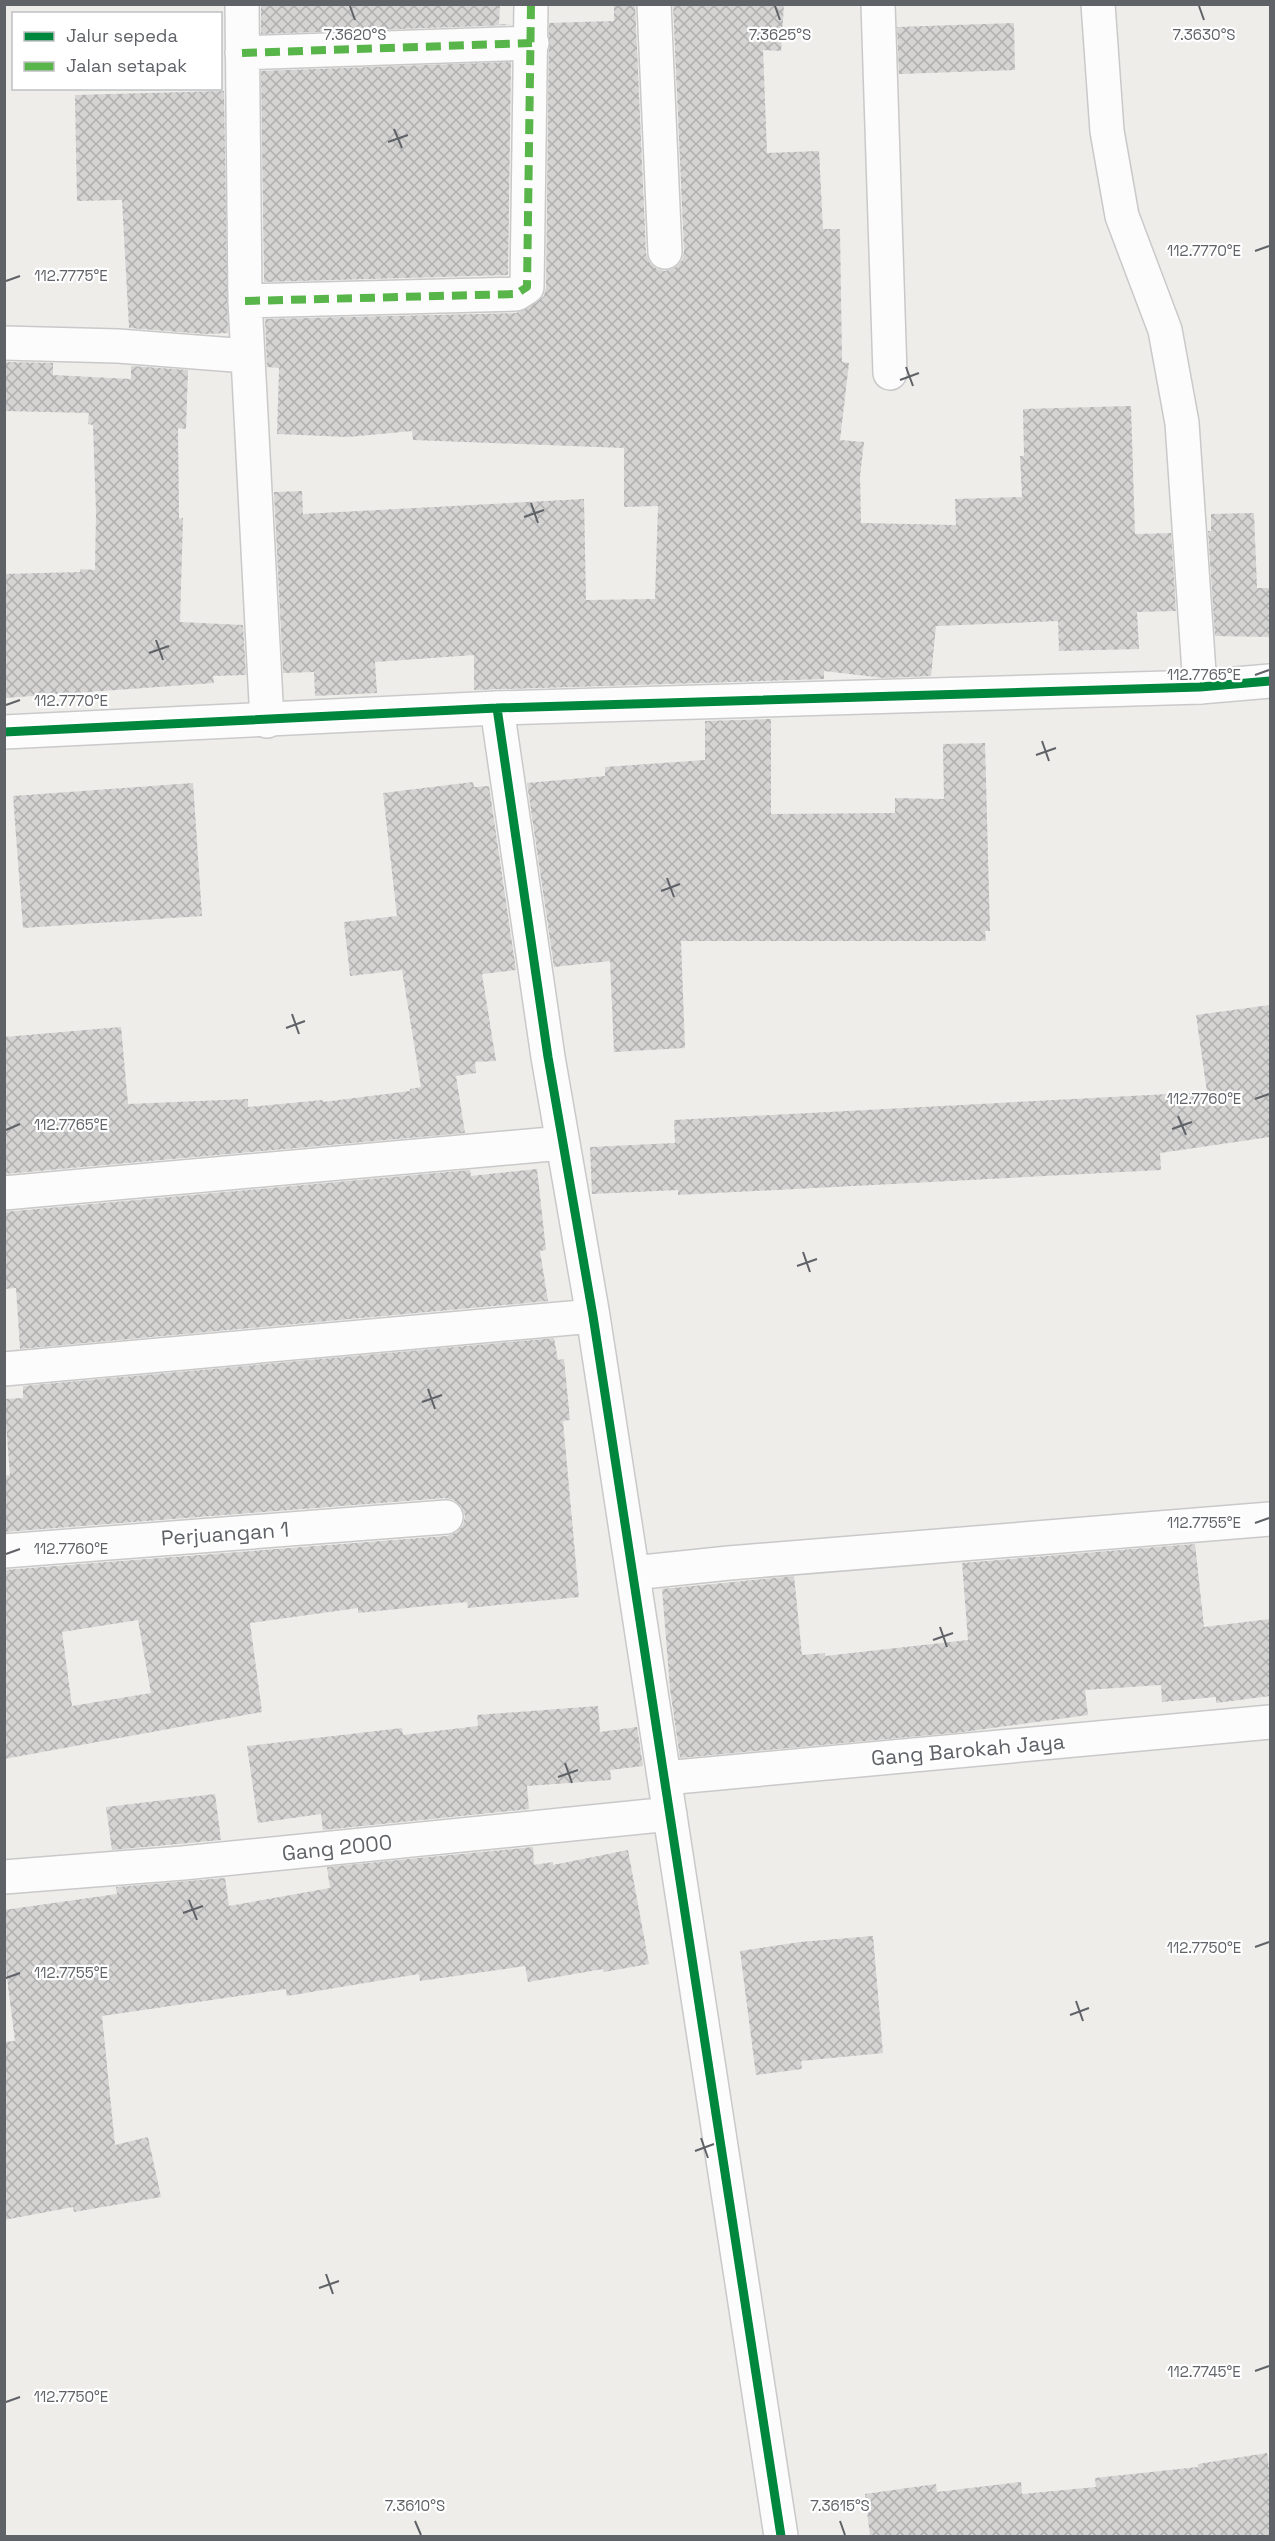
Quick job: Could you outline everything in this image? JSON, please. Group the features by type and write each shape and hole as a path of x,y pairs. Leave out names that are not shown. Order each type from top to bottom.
{"street":[{"path":"242,4 245,301 267,721"},
{"path":"245,301 516,294 525,290 527,287 531,4"},
{"path":"654,4 665,252"},
{"path":"878,4 890,373"},
{"path":"1098,4 1107,131 1122,216 1165,330 1182,423 1200,687"},
{"path":"242,53 532,43"},
{"path":"4,343 118,346 247,356"},
{"path":"4,732 267,721 497,708 1200,687 1270,681"},
{"path":"497,708 562,1143 593,1316 782,2536"},
{"path":"4,1193 562,1143"},
{"path":"4,1370 593,1316"},
{"name":"Perjuangan 1","path":"4,1551 446,1517"},
{"path":"633,1573 741,1562 1270,1519"},
{"name":"Gang Barokah Jaya","path":"665,1778 1270,1722"},
{"name":"Gang 2000","path":"4,1877 183,1863 670,1814"}],"building":[{"path":"261,4 500,4 499,24 512,25 261,34"},
{"path":"614,4 635,4 646,253 650,263 657,269 665,271 676,267 682,260 684,251 673,4 784,4 781,51 763,50 767,153 819,151 823,229 840,229 842,362 849,363 840,440 864,442 860,476 861,523 956,525 955,499 1022,497 1020,456 1024,456 1023,409 1131,406 1135,534 1171,533 1176,611 1137,612 1139,649 1059,651 1058,621 936,626 931,676 884,678 824,671 824,679 474,690 474,655 375,662 377,693 315,696 314,672 283,673 274,492 302,491 303,514 584,499 586,600 655,599 658,506 624,507 624,448 413,440 412,431 348,437 277,434 279,368 267,367 265,319 516,313 544,296 546,287 549,23 614,21"},
{"path":"1014,23 1015,70 899,74 897,27"},
{"path":"511,62 508,275 264,282 261,71"},
{"path":"224,91 228,333 206,334 129,328 122,200 77,201 75,95"},
{"path":"4,362 53,363 53,375 131,379 131,366 188,370 186,429 178,428 179,519 183,518 180,622 243,625 246,675 213,676 214,683 4,698 4,574 95,570 96,512 93,425 88,424 89,413 4,411"},
{"path":"1254,513 1257,588 1270,588 1270,637 1215,636 1208,531 1211,531 1211,514"},
{"path":"771,719 771,814 895,813 895,798 944,799 943,744 985,743 990,931 985,931 986,941 681,941 685,1048 614,1052 610,961 554,967 527,783 605,776 605,767 705,760 705,721"},
{"path":"473,782 474,787 489,786 516,970 482,974 496,1061 475,1062 476,1073 456,1076 465,1133 4,1174 4,1037 121,1027 128,1104 248,1099 248,1107 323,1100 323,1102 410,1091 410,1089 421,1087 402,970 350,976 344,922 397,916 383,793"},
{"path":"193,783 202,916 23,928 13,796"},
{"path":"1270,1005 1270,1137 1160,1153 1161,1170 678,1195 678,1190 592,1194 590,1147 675,1143 674,1120 1207,1092 1196,1015"},
{"path":"537,1169 546,1250 540,1251 548,1301 20,1349 16,1288 4,1289 4,1212 470,1170 471,1176"},
{"path":"554,1338 558,1360 564,1359 570,1420 563,1421 579,1597 468,1608 467,1602 358,1613 358,1608 250,1623 262,1712 4,1759 4,1570 447,1536 457,1532 463,1525 465,1516 461,1506 454,1500 445,1498 4,1532 4,1476 10,1475 4,1399 23,1398 23,1386","holes":["138,1620 151,1693 72,1706 62,1632"]},
{"path":"1195,1544 1204,1627 1270,1619 1270,1696 1216,1703 1216,1697 1162,1702 1161,1685 1085,1690 1088,1715 963,1732 680,1758 670,1689 662,1589 794,1576 802,1655 825,1653 825,1656 968,1640 962,1563"},
{"path":"598,1706 600,1732 637,1727 643,1766 610,1770 611,1780 527,1786 529,1809 323,1830 321,1814 258,1823 247,1746 402,1728 403,1735 478,1726 477,1715"},
{"path":"215,1794 221,1840 112,1850 106,1807"},
{"path":"533,1847 534,1865 553,1862 553,1865 628,1850 649,1964 604,1972 603,1969 528,1982 525,1966 420,1981 419,1974 287,1996 286,1989 102,2016 115,2145 148,2137 161,2197 74,2212 73,2207 4,2220 4,2042 15,2041 4,1954 4,1910 117,1894 116,1887 225,1878 229,1906 330,1888 327,1867"},
{"path":"873,1936 883,2053 801,2061 802,2069 756,2075 740,1951 800,1942"},
{"path":"1267,2453 1270,2475 1270,2536 870,2536 865,2494 936,2484 937,2492 1021,2482 1022,2494 1096,2487 1095,2478 1198,2467 1198,2464"}],"marked path":[{"path":"245,301 516,294 527,287 531,4"},
{"path":"242,53 532,43"}],"cycle path":[{"path":"4,732 497,708 1200,687 1270,681"},
{"path":"497,708 548,1057 593,1316 781,2536"}]}
